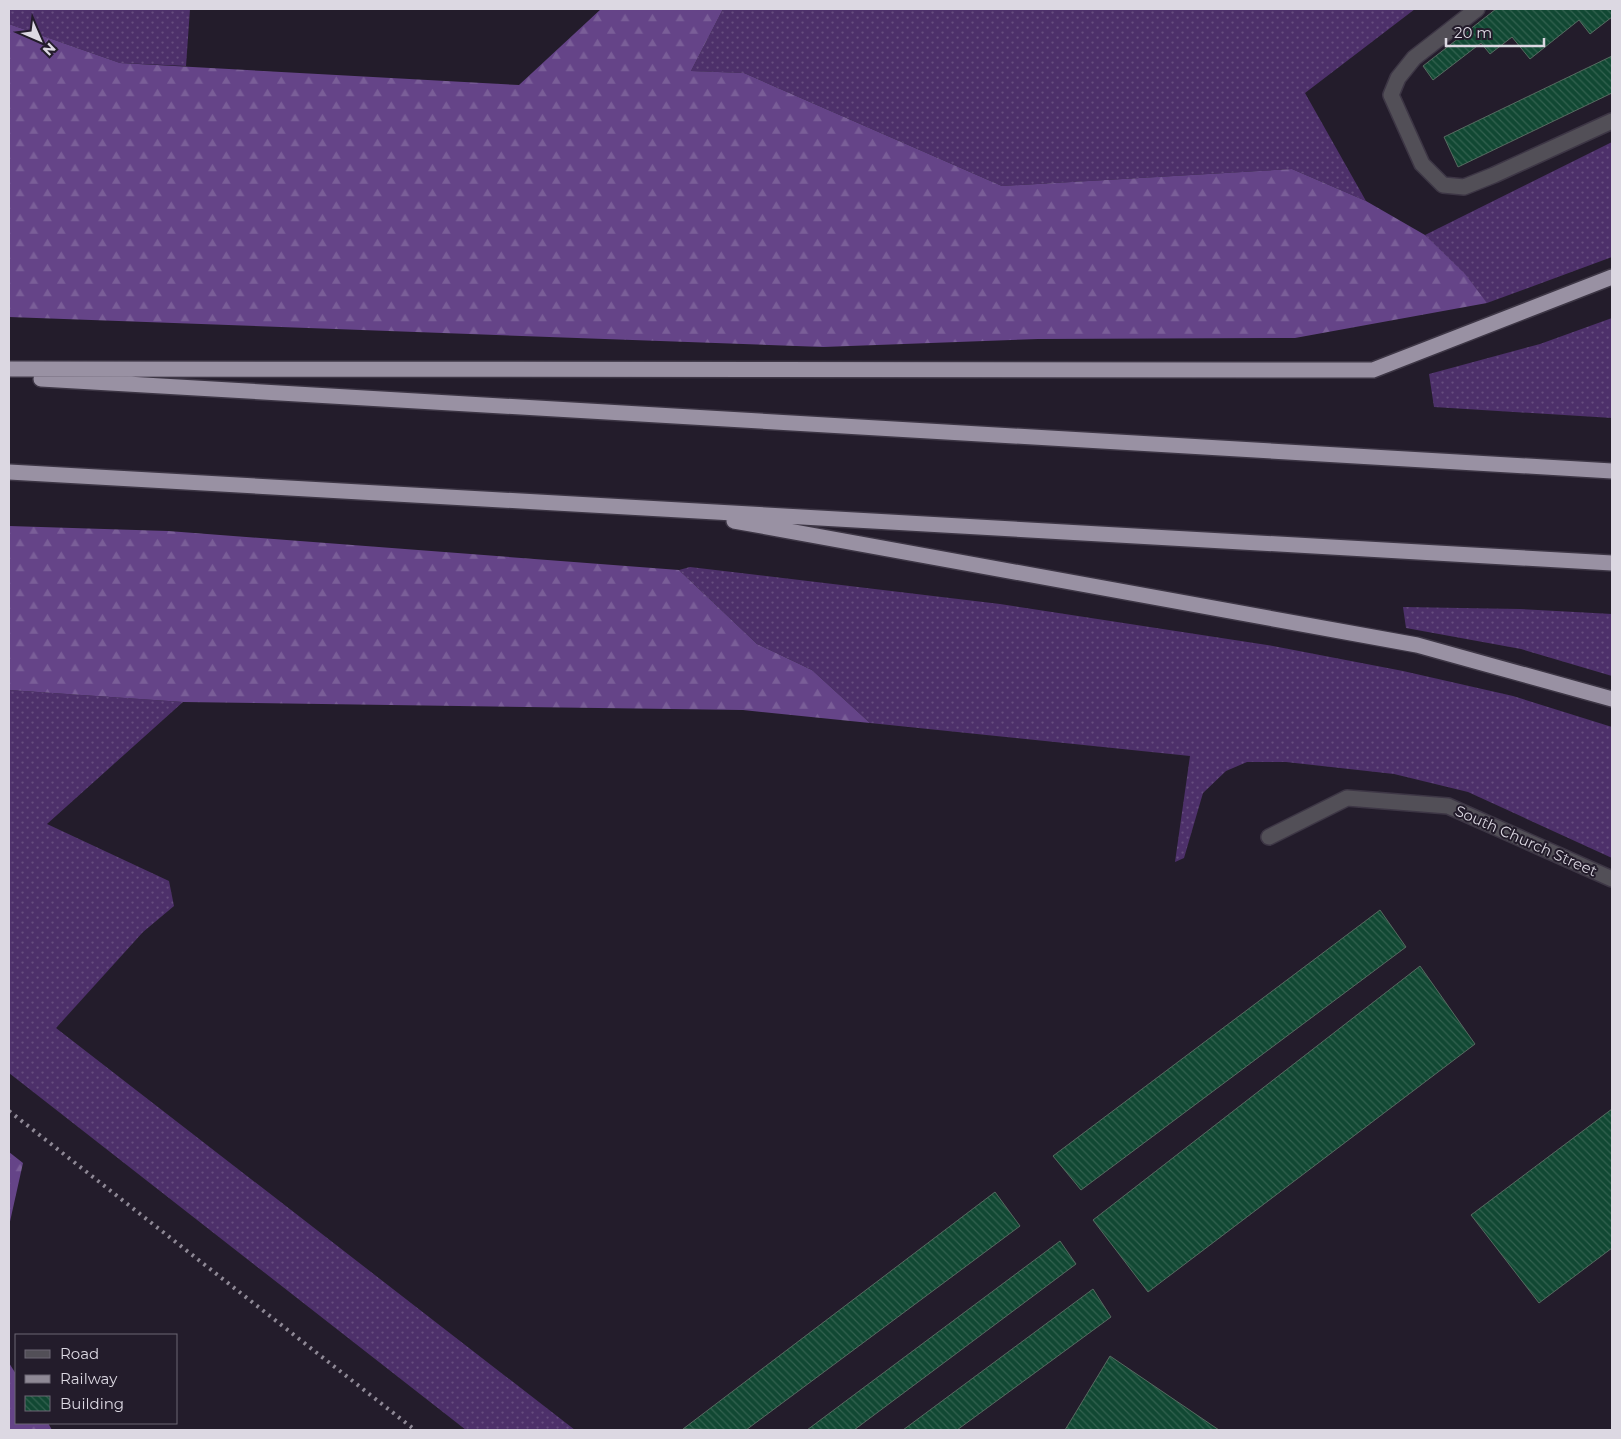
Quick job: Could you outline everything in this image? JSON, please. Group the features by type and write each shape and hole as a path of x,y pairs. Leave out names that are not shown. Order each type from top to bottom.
{"highway":[{"path":"9,369 1373,370 1612,277"},
{"path":"9,377 1612,471"},
{"path":"9,472 1612,563"},
{"path":"668,510 1417,645 1612,699"}],"street":[{"path":"1477,9 1414,58 1398,78 1391,94 1422,164 1443,185 1464,187 1494,176 1612,121"},
{"name":"South Church Street","path":"1269,837 1347,798 1448,806 1612,879"}],"shaded area":[{"path":"9,9 190,9 186,66 120,63 9,24"},
{"path":"723,9 1415,9 1305,93 1366,201 1292,169 1002,186 744,73 691,71"},
{"path":"1612,142 1612,257 1487,303 1425,235"},
{"path":"1612,318 1612,418 1434,407 1429,374 1540,344"},
{"path":"690,567 1000,604 1273,646 1403,671 1513,696 1612,727 1612,858 1468,792 1394,774 1286,762 1247,762 1226,771 1203,793 1184,858 1175,862 1190,756 870,723 812,670 757,644 679,570"},
{"path":"1403,607 1520,609 1612,614 1612,676 1521,649 1406,628"},
{"path":"9,690 183,702 47,824 169,881 174,906 143,932 56,1028 575,1430 466,1430 9,1073"}],"green space":[{"path":"601,9 723,9 691,71 744,73 1002,186 1292,169 1366,201 1425,235 1465,274 1487,303 1295,338 1038,339 823,347 9,317 9,24 120,63 519,85"},
{"path":"9,526 168,531 679,570 757,644 812,670 870,723 743,710 183,702 9,690"},
{"path":"9,1152 23,1163 9,1226"},
{"path":"9,1363 15,1372 15,1424 49,1424 52,1430 9,1430"}],"building":[{"path":"1496,9 1612,9 1612,17 1590,34 1579,20 1530,59 1512,37 1490,54 1481,43 1433,80 1423,66"},
{"path":"1612,56 1612,93 1458,167 1444,137"},
{"path":"1380,910 1406,947 1081,1190 1053,1156"},
{"path":"1420,966 1475,1044 1148,1292 1093,1220"},
{"path":"1612,1109 1612,1248 1539,1303 1471,1215"},
{"path":"995,1192 1020,1226 746,1430 683,1429"},
{"path":"1060,1241 1076,1264 854,1430 807,1430"},
{"path":"1093,1289 1111,1317 957,1430 903,1430"},
{"path":"1110,1356 1219,1430 1065,1430"}],"railway":[{"path":"9,1111 415,1430"}]}
